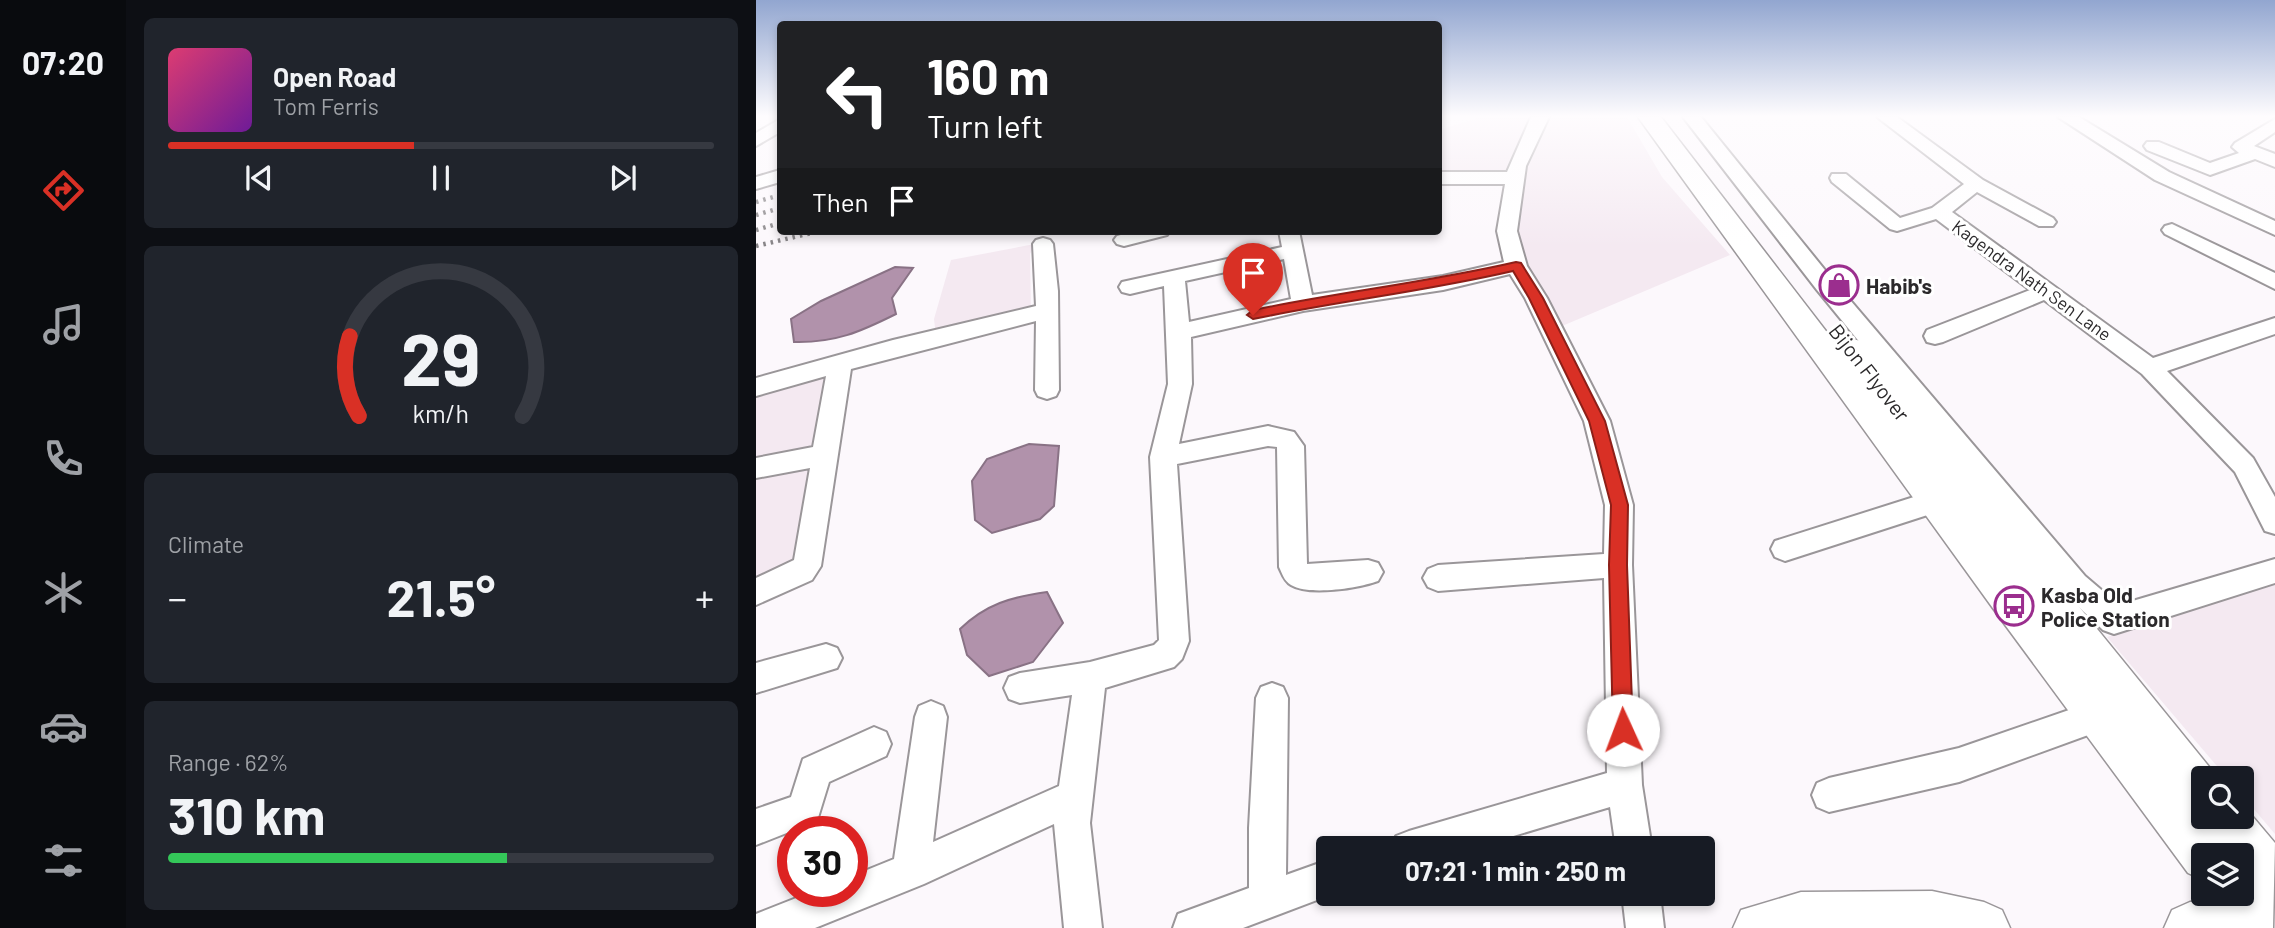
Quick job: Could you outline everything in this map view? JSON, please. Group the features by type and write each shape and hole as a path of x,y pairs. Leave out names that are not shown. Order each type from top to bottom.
{"main road":[{"name":"Bijon Flyover","path":"1683,160 1942,492 1993,529 2191,780"},
{"name":"Bijon Flyover","path":"1701,160 1942,492"},
{"path":"1942,492 2098,716 2195,843"},
{"path":"2190,928 2260,906 2227,829"},
{"path":"1759,928 1801,917 1875,922 1932,916 1984,928"}],"street":[{"path":"1520,160 1507,231 1516,266 1536,298 1597,421 1619,505 1618,565 1625,785 1632,836"},
{"path":"1726,160 1825,285 2075,585 2114,620 2275,571"},
{"path":"1944,160 1976,184 2046,222"},
{"path":"2137,160 2162,176 2269,222"},
{"path":"2189,160 2210,169 2235,160"},
{"path":"756,183 777,177"},
{"path":"1442,178 1515,178"},
{"path":"1839,178 1898,225 1939,212"},
{"name":"Kagendra Nath Sen Lane","path":"1976,184 1939,212 2150,368 2244,465 2275,523"},
{"path":"2172,230 2275,282"},
{"path":"1124,240 1144,235"},
{"path":"1130,287 1174,277 1292,236 1303,304"},
{"path":"1043,244 1047,390"},
{"path":"1179,332 1303,304 1443,283 1516,266"},
{"path":"1020,688 1090,677 1163,657 1174,641 1163,457 1180,384 1174,277"},
{"path":"1935,337 2047,291"},
{"path":"756,387 893,348 1045,311"},
{"path":"2150,368 2275,326"},
{"path":"756,592 803,571 807,566 840,364"},
{"path":"1163,457 1268,436 1285,439 1291,446 1293,567 1297,574 1302,578 1311,578 1368,572"},
{"path":"756,468 827,455"},
{"path":"1785,549 1942,492"},
{"path":"1438,578 1618,565"},
{"path":"756,678 826,658"},
{"path":"1083,928 1072,823 1090,677"},
{"path":"1268,900 1267,828 1272,698"},
{"path":"1829,795 1959,765 2098,716"},
{"path":"911,871 931,717"},
{"path":"756,827 806,808 815,771 874,744"},
{"path":"1453,836 1625,785"},
{"path":"768,928 911,871 1074,797"},
{"path":"1192,928 1316,882"},
{"path":"1643,906 1646,928"}],"shaded area":[{"path":"1442,160 1518,160 1511,175 1442,182"},
{"path":"1523,160 1652,160 1662,177 1730,255 1555,329 1511,232 1520,167"},
{"path":"1035,244 1030,254 1031,314 936,337 934,319 951,260"},
{"path":"895,267 913,268 892,298 896,314 847,335 822,341 794,342 791,319 821,301"},
{"path":"835,368 793,590 756,604 756,377"},
{"path":"1029,444 1059,446 1054,506 1040,519 992,533 975,520 972,481 987,459"},
{"path":"2275,581 2275,834 2254,809 2254,766 2217,766 2107,637"},
{"path":"1047,592 1063,623 1033,662 989,676 967,655 960,629 980,613 1000,603"}],"railway":[{"path":"756,202 777,196"},
{"path":"756,215 777,209"},
{"path":"756,230 777,224"},
{"path":"756,246 803,235"}],"place":[{"name":"Habib's","path":"1839,285"},
{"name":"Kasba Old Police Station","path":"2014,606"}],"route":[{"path":"1253,315 1332,298 1443,283 1516,266 1536,298 1597,421 1619,505 1623,730"}]}
